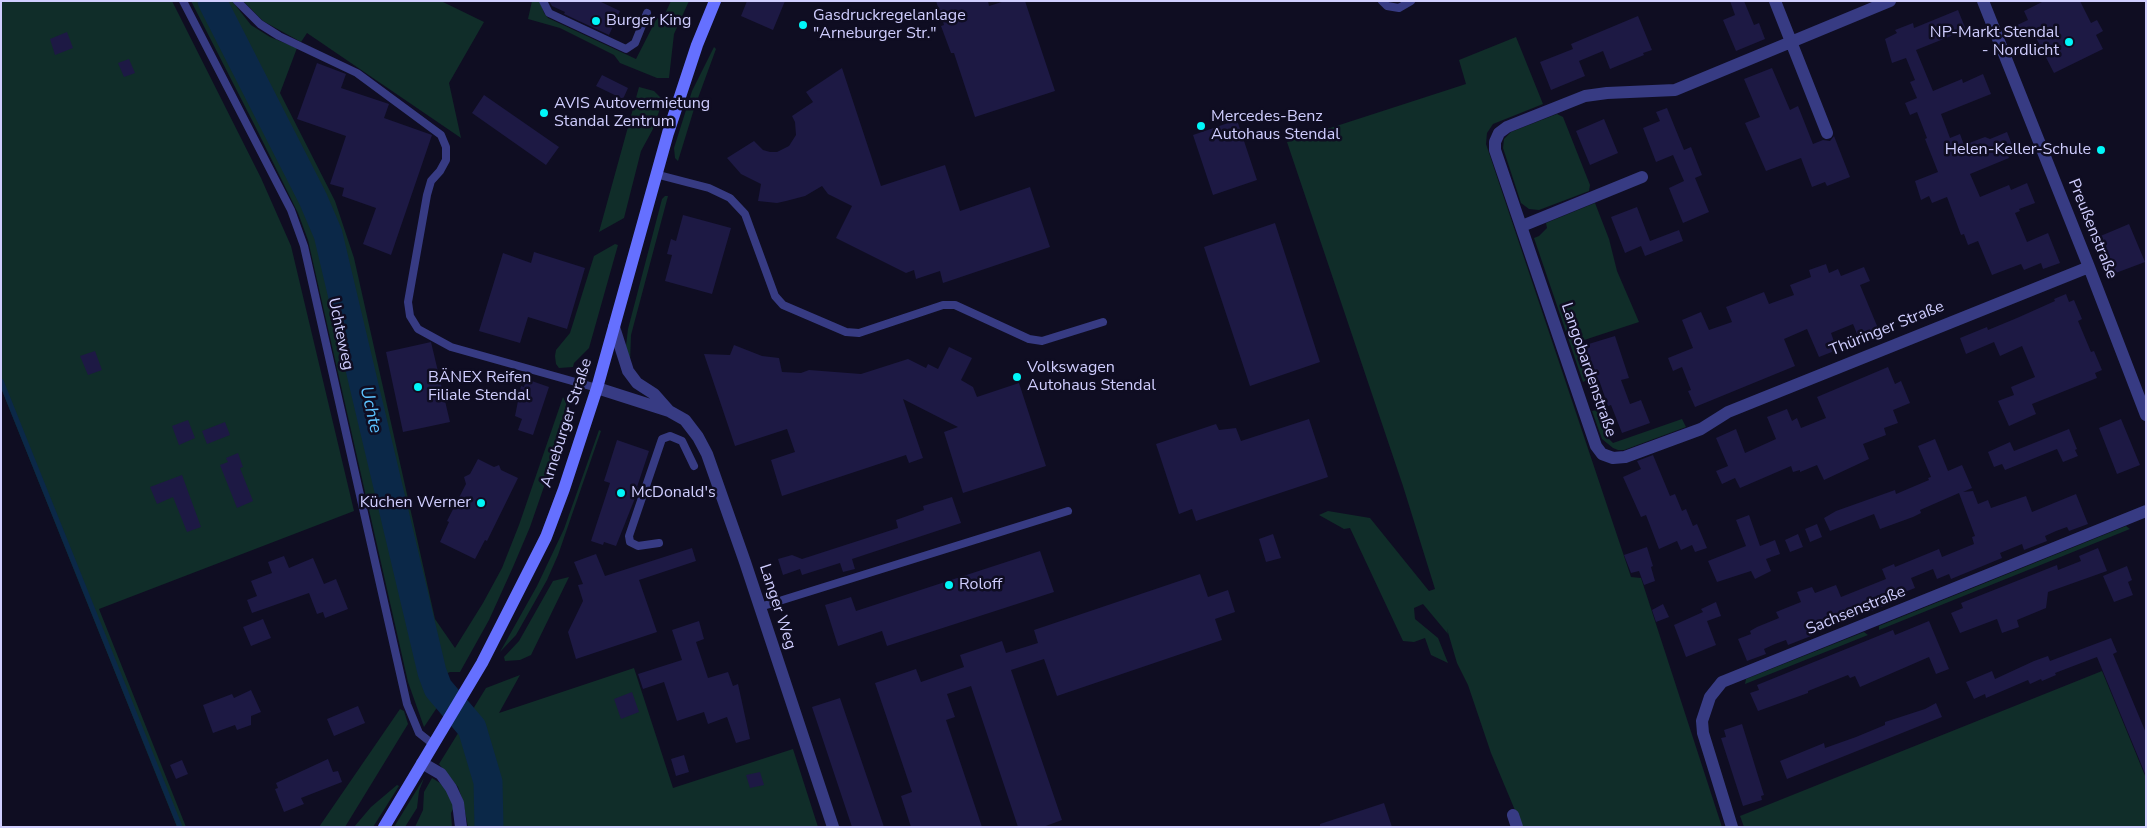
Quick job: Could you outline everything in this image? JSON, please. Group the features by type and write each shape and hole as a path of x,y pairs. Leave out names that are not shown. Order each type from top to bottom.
{"main road":[{"name":"Arneburger Straße","path":"384,827 465,692 546,536 564,490 596,388 655,174 697,45 714,1"}],"street":[{"path":"1775,1 1827,133"},
{"name":"Langobardenstraße","path":"1701,429 1625,457 1613,458 1602,454 1596,446 1495,150 1495,142 1499,133 1507,127 1590,94 1675,90 1890,1"},
{"name":"Preußenstraße","path":"1983,1 2146,415"},
{"path":"1522,226 1642,177"},
{"name":"Thüringer Straße","path":"1701,429 1728,412 2089,267"},
{"name":"Langer Weg","path":"614,327 628,371 637,383 654,394 669,411"},
{"name":"Langer Weg","path":"596,388 669,411 685,420 698,437 707,454 760,607 833,827"},
{"name":"Sachsenstraße","path":"1732,827 1702,727 1702,721 1710,697 1722,682 2146,511"},
{"path":"422,763 441,774 451,788 458,803 461,827"}],"lane":[{"name":"Uchteweg","path":"183,1 290,210 304,246 407,704 419,733 434,745"},
{"path":"236,1 260,24 279,36 357,73 442,135 446,147 446,160 431,182 427,195 408,302 410,316 418,329 451,347 596,388"},
{"path":"543,1 550,13 626,49 635,43 647,13"},
{"path":"1382,1 1387,6 1399,8 1411,1"},
{"path":"655,174 708,188 730,198 745,214 775,296 783,305 846,332 859,333 943,305 955,305 1029,339 1042,340 1103,322"},
{"path":"659,543 638,546 630,542 629,536 662,439 670,436 682,442 694,466"},
{"path":"760,607 1068,511"}],"green space":[{"path":"1,1 172,1 261,178 291,246 354,511 99,609 186,827 177,827 1,388"},
{"path":"191,1 232,1 251,25 270,37 297,48 280,93 335,201 354,258 435,619 455,648 502,568 519,525 563,397 566,403 566,423 530,527 513,567 489,620 460,672 450,672 443,675 450,688 424,727 408,682 308,240 298,213"},
{"path":"243,1 441,1 484,22 449,83 461,138 307,33 301,42 263,21"},
{"path":"532,1 540,1 548,18 636,59 657,18 662,20 671,1 689,1 674,34 669,78 657,78 620,63 614,55 560,28 528,19"},
{"path":"1516,37 1543,104 1493,124 1487,133 1486,144 1631,577 1641,578 1722,827 1522,827 1491,753 1468,685 1457,663 1447,629 1448,634 1423,604 1414,608 1415,619 1438,638 1448,663 1431,655 1425,638 1414,642 1403,641 1350,528 1344,529 1319,515 1328,511 1370,518 1429,591 1435,589 1403,486 1287,142 1466,84 1459,60"},
{"path":"714,47 716,49 694,109 678,161 675,158 674,148 692,91"},
{"path":"639,87 654,91 663,100 653,129 641,151 624,218 599,232"},
{"path":"1557,114 1563,117 1590,185 1589,191 1539,210 1529,209 1521,203 1503,148 1504,139 1511,132"},
{"path":"668,196 631,335 630,363 626,346 628,329 662,199"},
{"path":"1595,203 1609,239 1617,271 1639,322 1575,343 1587,380 1583,382 1534,238 1547,228 1546,223"},
{"path":"615,244 618,245 589,348 574,363 573,367 559,368 556,364 556,350 570,333 594,256"},
{"path":"1597,410 1605,435 1613,443 1682,419 1686,427 1624,450 1618,450 1602,439 1592,411"},
{"path":"599,430 601,431 558,555 547,580 516,635 500,652 537,586 564,529"},
{"path":"2126,526 2130,529 1879,630 1879,626"},
{"path":"569,577 531,655 520,660 505,661 504,657 519,641 553,581"},
{"path":"1864,632 1868,635 1745,684 1746,679"},
{"path":"634,668 673,788 793,749 818,827 468,827 458,787 439,764 486,688 520,675 499,713"},
{"path":"2102,671 2146,778 2146,827 1744,827 1740,816"},
{"path":"400,709 404,711 408,724 345,827 319,827"},
{"path":"424,778 419,791 417,808 405,827 394,827"},
{"path":"432,778 440,783 448,792 454,807 451,813 452,827 415,827 423,810 424,792"},
{"path":"397,785 399,786 373,827 354,827 371,807"}],"building":[{"name":"Burger King","path":"549,1 599,1 620,11 609,35 564,14 565,12 552,6"},
{"path":"747,1 785,1 773,30 741,16"},
{"path":"936,1 988,1 989,6 1005,1 1025,1 1055,91 975,117 954,53 951,53 941,26 944,25"},
{"path":"1730,1 1744,1 1754,25 1759,23 1765,39 1736,51 1723,20 1735,15"},
{"name":"NP-Markt Stendal - Nordlicht","path":"2044,1 2080,1 2091,23 2097,20 2103,31 2096,35 2103,49 2054,73 2034,34 2021,40 2015,26 2028,20 2024,11"},
{"path":"1958,10 1966,30 1916,50 1933,91 1962,79 1963,83 1983,74 1991,94 1941,114 1950,138 1960,134 1964,145 1985,137 1990,139 2007,132 2015,152 2008,155 2009,158 1970,174 1980,197 2009,185 2011,190 2027,183 2035,203 2019,209 2020,211 2015,213 2027,242 2048,233 2060,263 2043,269 2041,263 2024,270 2021,264 1992,275 1978,241 1968,245 1964,234 1961,235 1947,197 1932,203 1929,196 1921,200 1915,181 1938,172 1917,112 1910,115 1905,103 1917,98 1910,82 1915,80 1906,58 1892,63 1885,39 1897,33 1895,30 1913,23 1914,28"},
{"path":"1638,16 1652,50 1610,69 1603,51 1579,61 1585,76 1551,90 1540,62 1573,49 1571,44"},
{"path":"67,32 73,48 55,55 50,39"},
{"path":"129,59 135,73 124,77 118,63"},
{"path":"317,63 346,74 341,88 389,104 384,118 432,135 391,255 363,244 376,208 342,196 344,188 330,184 346,136 297,119"},
{"path":"842,68 881,186 945,165 960,211 1030,187 1050,247 943,283 940,271 916,279 914,270 906,273 836,238 852,206 828,194 822,186 805,196 786,201 777,203 758,201 761,184 741,174 727,158 754,141 763,150 770,152 777,152 789,146 796,135 795,122 792,116 813,102 806,92"},
{"path":"1772,68 1790,110 1798,106 1813,144 1823,140 1830,141 1834,136 1850,177 1827,186 1825,182 1812,187 1801,158 1766,171 1745,123 1760,117 1744,79"},
{"path":"602,75 628,88 623,99 596,86"},
{"path":"484,95 559,147 546,165 472,113"},
{"path":"1667,108 1684,150 1691,147 1702,175 1695,178 1709,212 1683,223 1669,188 1684,181 1673,155 1656,162 1643,128 1660,121 1656,112"},
{"path":"1604,119 1618,153 1590,165 1576,131"},
{"path":"1237,120 1257,180 1213,195 1193,135"},
{"path":"1637,207 1650,241 1679,230 1683,241 1645,256 1641,246 1625,253 1611,217"},
{"path":"683,215 731,228 712,294 665,281 672,255 667,254 671,239 676,241"},
{"path":"1275,223 1320,362 1250,386 1204,247"},
{"path":"2129,224 2145,262 2113,274 2104,246 2091,240"},
{"path":"534,252 585,268 567,329 528,317 520,343 479,331 503,253 531,263"},
{"path":"1826,264 1829,273 1838,269 1841,276 1864,267 1870,281 1860,285 1880,333 1860,341 1853,324 1831,333 1837,350 1819,357 1807,329 1784,339 1795,366 1695,407 1688,391 1691,390 1682,367 1673,371 1668,358 1693,348 1682,320 1701,312 1709,330 1732,322 1726,307 1764,292 1769,304 1794,295 1790,285 1811,277 1809,270"},
{"path":"2066,294 2069,302 2074,300 2082,319 2078,321 2091,352 2094,351 2102,370 2095,373 2097,378 2032,404 2036,414 2009,426 1998,401 2014,395 2011,387 2035,377 2022,346 2000,356 1994,342 1966,354 1960,338 1987,327 1988,330 2017,318"},
{"path":"1615,336 1629,378 1621,380 1630,404 1641,400 1650,423 1622,433 1611,405 1608,406 1599,380 1593,381 1582,346"},
{"name":"BÄNEX Reifen Filiale Stendal","path":"431,342 450,422 403,432 386,352"},
{"path":"734,345 762,356 779,358 782,372 801,373 809,370 861,374 908,359 926,368 928,364 938,369 949,347 972,358 961,380 973,387 977,397 1019,383 1046,466 963,493 944,432 958,427 903,399 923,458 909,463 906,455 782,496 771,460 795,452 787,429 735,446 704,354 730,355"},
{"path":"95,351 102,370 88,375 80,356"},
{"path":"1888,367 1895,384 1901,381 1910,403 1893,410 1898,423 1884,428 1886,435 1863,444 1869,459 1824,480 1817,465 1800,472 1800,470 1793,472 1791,466 1740,488 1735,478 1722,484 1716,471 1728,466 1716,438 1736,429 1745,453 1776,439 1767,417 1787,409 1792,421 1797,418 1801,428 1826,418 1817,397"},
{"path":"526,379 549,387 533,435 518,430 522,419 515,416 521,386 524,387"},
{"path":"1309,419 1328,477 1196,521 1192,509 1179,514 1156,444 1216,424 1219,430 1236,428 1241,441"},
{"path":"2121,419 2140,465 2117,474 2099,428"},
{"path":"188,420 195,438 179,445 172,426"},
{"path":"225,422 230,435 207,444 202,431"},
{"path":"2069,429 2078,456 2063,462 2057,449 2005,470 2002,464 1994,467 1988,452 2010,442 2014,451"},
{"path":"1935,439 1948,471 1962,465 1972,488 1963,492 1973,491 1978,504 1988,500 1991,508 2026,496 2032,512 2076,494 2088,524 2069,531 2067,527 2056,531 2045,536 2047,541 2024,550 2022,544 2000,553 2002,558 1951,579 1949,574 1937,579 1933,569 1911,578 1915,588 1882,601 1884,606 1833,626 1831,622 1820,626 1809,631 1811,636 1788,645 1786,640 1775,644 1764,649 1766,654 1747,661 1738,639 1751,634 1750,631 1757,627 1779,618 1776,612 1801,602 1797,592 1812,587 1815,593 1836,585 1841,597 1886,579 1882,569 1894,564 1895,567 1939,549 1942,557 1974,544 1972,537 1975,536 1959,493 1920,510 1921,513 1913,517 1880,529 1874,514 1830,531 1824,518 1836,511 1895,490 1896,494 1929,480 1928,478 1931,477 1918,446"},
{"name":"McDonald's","path":"617,440 649,451 637,487 639,488 616,546 604,542 603,545 591,541 610,483 604,481"},
{"path":"238,453 243,467 240,468 253,501 237,508 220,465 228,462 226,458"},
{"path":"1653,455 1670,496 1675,494 1682,511 1686,509 1693,526 1697,524 1707,548 1695,552 1692,545 1681,550 1677,541 1659,549 1646,515 1641,517 1623,477 1641,469 1637,461"},
{"path":"478,459 494,467 499,465 501,470 518,478 487,541 485,540 475,559 440,542 449,522 447,521 466,484 464,477 470,474"},
{"path":"182,475 201,527 187,532 173,497 157,504 150,487"},
{"path":"952,497 961,523 852,559 855,569 843,572 840,563 802,575 800,569 783,575 778,559 792,555 802,559 898,528 896,520 924,510 923,506"},
{"path":"1749,515 1760,546 1775,540 1780,554 1766,559 1771,571 1755,579 1751,571 1717,582 1708,561 1746,546 1736,520"},
{"path":"1817,524 1822,537 1810,542 1805,529"},
{"path":"1273,534 1281,558 1266,562 1259,539"},
{"path":"1798,534 1803,547 1790,552 1785,540"},
{"path":"1647,547 1655,581 1644,585 1639,571 1631,573 1624,555"},
{"path":"692,548 696,561 639,580 657,632 576,659 568,632 583,601 578,585 583,584 574,562 596,554 605,576"},
{"path":"2098,548 2107,571 2048,592 2046,608 2017,620 2019,627 2002,633 1997,619 1960,633 1951,613 1963,608 1961,603 2057,565 2058,570 2081,561 2079,556"},
{"path":"1040,551 1054,592 887,646 882,631 838,646 825,605 851,597 856,611"},
{"path":"284,556 289,568 313,558 324,584 336,579 348,609 325,618 323,612 317,614 309,593 252,613 247,600 257,596 251,581 272,573 268,562"},
{"path":"2127,566 2132,580 2128,582 2133,595 2114,602 2103,576"},
{"path":"1200,574 1208,597 1228,590 1235,612 1215,619 1222,640 1057,696 1044,659 1011,670 1062,820 1043,827 1018,827 971,686 947,694 955,717 946,720 982,827 911,827 901,796 912,792 875,683 916,669 921,682 964,667 960,655 1002,641 1006,653 1038,643 1034,630"},
{"path":"1716,602 1721,616 1707,621 1716,645 1686,657 1674,625 1703,612 1701,609"},
{"path":"1663,604 1669,617 1656,622 1652,610"},
{"path":"263,619 271,638 251,646 243,627"},
{"path":"699,621 704,639 696,642 708,678 728,672 733,686 738,684 750,739 736,743 727,717 708,724 704,712 677,721 664,682 643,689 638,674 682,660 672,630"},
{"path":"1929,621 1949,669 1936,674 1929,657 1860,687 1855,676 1850,678 1848,675 1808,691 1808,693 1758,711 1750,693 1759,690 1757,685 1893,630 1895,635"},
{"path":"2111,638 2117,652 2113,654 2146,733 2146,776 2097,657 2055,673 2056,675 2042,681 2041,679 2030,684 2028,680 1986,698 1985,694 1974,699 1966,682 1992,671 1995,679 2048,656 2050,661"},
{"path":"251,690 261,712 251,716 251,725 237,730 235,725 213,733 203,705 232,694 234,698"},
{"path":"632,692 639,712 621,719 614,699"},
{"path":"840,698 884,827 852,827 812,707"},
{"path":"1936,703 1942,717 1787,779 1780,761 1824,743 1825,748 1856,737 1885,725 1885,722 1925,709"},
{"path":"358,706 365,723 334,736 327,719"},
{"path":"1742,724 1764,795 1761,796 1762,800 1743,806 1721,738 1726,737 1724,730"},
{"path":"684,755 689,772 676,776 671,759"},
{"path":"328,759 333,772 338,771 342,782 301,798 304,804 284,812 275,789 278,788 276,783"},
{"path":"182,760 188,774 176,779 170,765"},
{"path":"760,772 764,785 750,788 746,775"},
{"path":"1384,803 1392,827 1320,827 1320,824"}],"waterway":[{"name":"Uchte","path":"212,1 313,199 328,234 432,672 438,688 472,728 488,782 489,827"},
{"path":"1,381 180,827"}],"place":[{"name":"Burger King","path":"596,21"},
{"name":"Gasdruckregelanlage \"Arneburger Str.\"","path":"803,25"},
{"name":"NP-Markt Stendal - Nordlicht","path":"2069,42"},
{"name":"AVIS Autovermietung Standal Zentrum","path":"544,113"},
{"name":"Mercedes-Benz Autohaus Stendal","path":"1201,126"},
{"name":"Helen-Keller-Schule","path":"2101,150"},
{"name":"Volkswagen Autohaus Stendal","path":"1017,377"},
{"name":"BÄNEX Reifen Filiale Stendal","path":"418,387"},
{"name":"McDonald's","path":"621,493"},
{"name":"Küchen Werner","path":"481,503"},
{"name":"Roloff","path":"949,585"}]}
